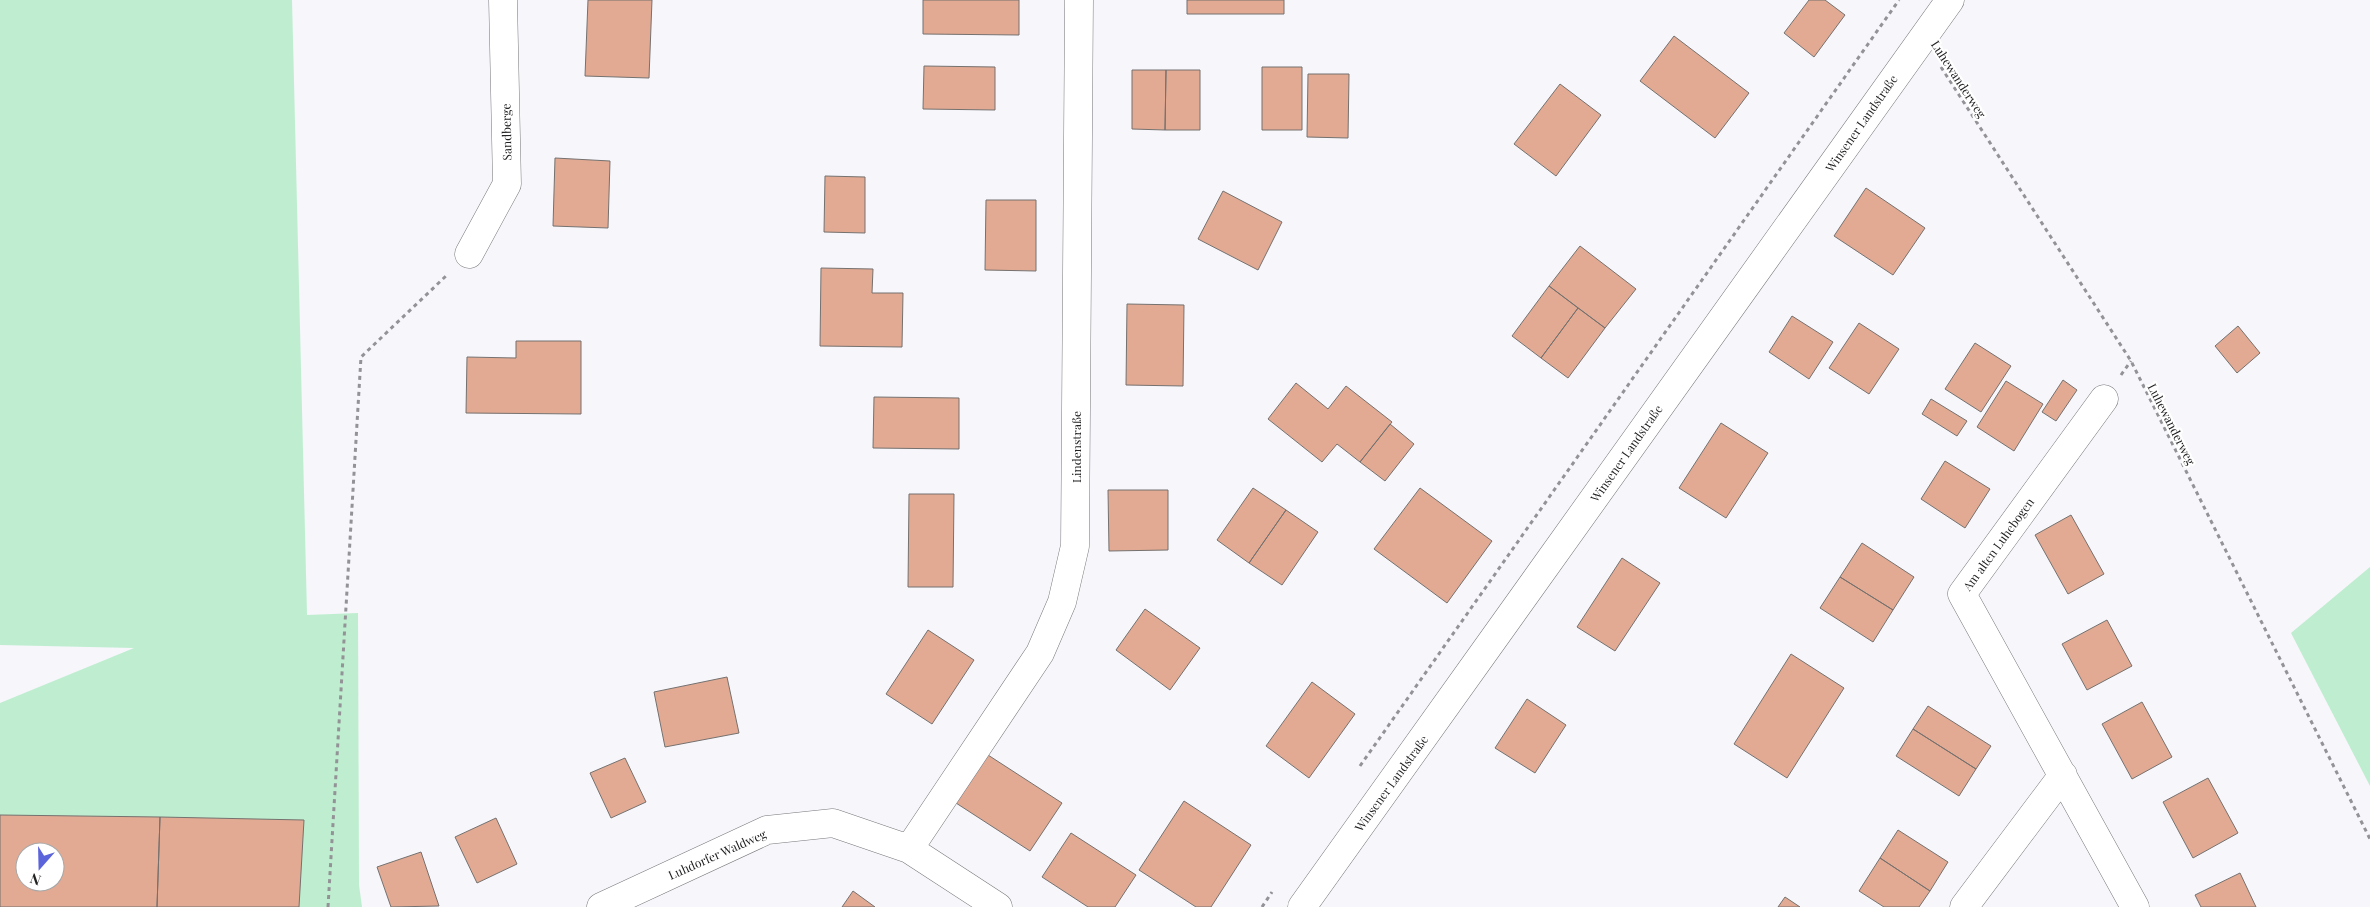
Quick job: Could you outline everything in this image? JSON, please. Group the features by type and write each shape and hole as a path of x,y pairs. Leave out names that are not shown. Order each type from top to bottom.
{"street":[{"name":"Sandberge","path":"469,254 507,184 503,0"},
{"name":"Lindenstraße","path":"908,849 1040,653 1062,602 1075,546 1079,0"},
{"name":"Winsener Landstraße","path":"1302,907 1950,0"},
{"name":"Am alten Luhebogen","path":"2104,399 1962,594 2135,907"},
{"path":"1964,907 2063,775"},
{"name":"Luhdorfer Waldweg","path":"601,907 767,830 833,822 908,849 998,907"}],"path":[{"path":"1359,768 1899,0"},
{"name":"Luhewanderweg","path":"1922,37 2131,361 2370,839"},
{"path":"328,907 361,357 469,254"},
{"path":"1262,907 1273,891"}],"green space":[{"path":"0,0 292,0 307,615 358,613 359,885 362,907 0,907 0,703 134,648 0,645"},
{"path":"2370,567 2370,786 2291,633"}],"building":[{"path":"588,0 652,0 649,78 585,76"},
{"path":"923,0 1019,0 1019,35 923,34"},
{"path":"1187,0 1284,0 1284,14 1187,14"},
{"path":"1809,0 1825,0 1845,15 1814,57 1784,33"},
{"path":"1674,36 1749,93 1715,138 1640,81"},
{"path":"924,66 995,67 995,110 923,109"},
{"path":"1262,67 1302,67 1302,130 1262,130"},
{"path":"1132,70 1166,70 1165,130 1132,129"},
{"path":"1166,70 1200,70 1200,130 1165,130"},
{"path":"1308,74 1349,74 1348,138 1307,137"},
{"path":"1560,84 1601,115 1556,176 1514,144"},
{"path":"555,158 610,161 608,228 553,226"},
{"path":"825,176 865,177 865,233 824,232"},
{"path":"1866,188 1925,228 1893,275 1834,236"},
{"path":"1223,191 1282,222 1258,270 1198,239"},
{"path":"986,200 1036,200 1036,271 985,270"},
{"path":"1580,246 1636,289 1605,328 1549,286"},
{"path":"821,268 873,269 872,293 903,293 902,347 820,346"},
{"path":"1549,286 1578,308 1541,358 1512,336"},
{"path":"1127,304 1184,305 1183,386 1126,385"},
{"path":"1578,308 1605,328 1568,378 1541,358"},
{"path":"1792,316 1833,342 1809,379 1769,352"},
{"path":"1859,323 1899,349 1869,394 1829,368"},
{"path":"2238,326 2260,353 2237,373 2215,346"},
{"path":"516,341 581,341 581,414 466,413 467,357 516,358"},
{"path":"1975,343 2011,366 1981,412 1945,389"},
{"path":"2063,380 2077,390 2056,421 2042,412"},
{"path":"2006,381 2043,404 2014,451 1977,427"},
{"path":"1296,383 1328,409 1346,386 1392,422 1360,462 1337,444 1322,462 1268,419"},
{"path":"874,397 959,398 959,449 873,448"},
{"path":"1931,399 1967,421 1957,436 1922,414"},
{"path":"1721,423 1768,453 1726,518 1679,488"},
{"path":"1390,424 1414,444 1385,481 1360,462"},
{"path":"1945,461 1990,489 1965,528 1921,499"},
{"path":"1253,488 1286,510 1249,563 1217,540"},
{"path":"1420,488 1492,541 1447,603 1374,549"},
{"path":"1108,490 1168,490 1168,550 1109,551"},
{"path":"909,494 954,494 953,587 908,587"},
{"path":"1286,510 1318,532 1282,585 1249,563"},
{"path":"2071,515 2104,574 2068,594 2035,535"},
{"path":"1862,543 1914,577 1893,610 1840,577"},
{"path":"1622,558 1660,583 1615,651 1577,627"},
{"path":"1840,577 1893,610 1873,642 1820,608"},
{"path":"1145,609 1200,648 1170,690 1116,650"},
{"path":"2107,620 2132,666 2087,690 2062,644"},
{"path":"928,630 974,660 932,724 886,694"},
{"path":"1791,654 1844,688 1787,778 1734,744"},
{"path":"727,677 739,733 665,747 654,692"},
{"path":"1312,682 1355,714 1309,778 1266,746"},
{"path":"1527,699 1566,725 1535,773 1495,748"},
{"path":"2142,702 2172,757 2132,779 2102,724"},
{"path":"1928,706 1991,746 1976,769 1913,729"},
{"path":"1913,729 1976,769 1959,796 1896,756"},
{"path":"988,755 1062,803 1030,851 956,803"},
{"path":"625,758 646,802 611,818 590,773"},
{"path":"2208,778 2238,833 2193,858 2163,802"},
{"path":"1184,801 1251,845 1211,907 1196,907 1139,870"},
{"path":"0,815 160,817 157,907 0,907"},
{"path":"160,817 304,820 299,907 157,907"},
{"path":"496,818 517,864 477,883 455,837"},
{"path":"1898,830 1948,862 1930,891 1880,858"},
{"path":"1071,833 1136,875 1115,907 1088,907 1042,877"},
{"path":"421,852 439,906 391,907 377,867"},
{"path":"1880,858 1930,891 1919,907 1884,907 1859,891"},
{"path":"2240,873 2256,907 2201,907 2195,895"},
{"path":"853,891 875,907 842,907"},
{"path":"1785,897 1800,907 1778,907"}]}
